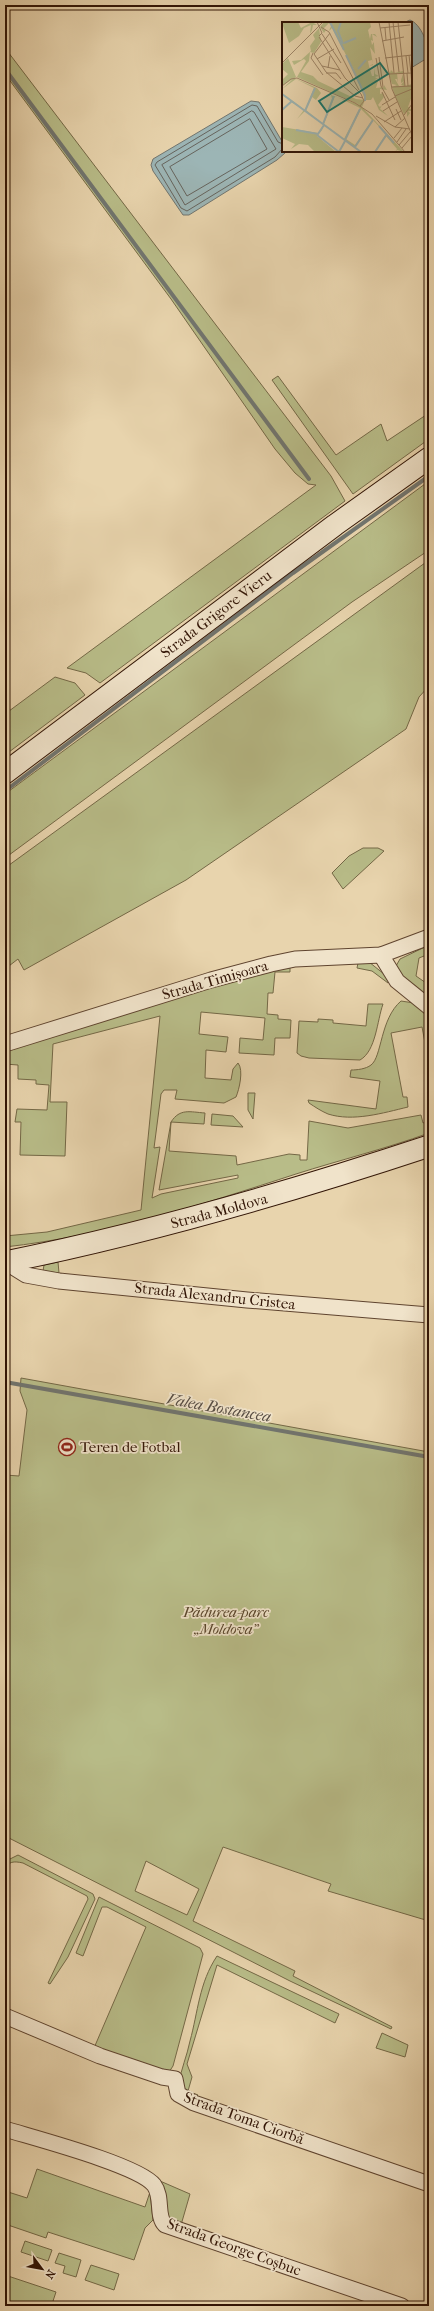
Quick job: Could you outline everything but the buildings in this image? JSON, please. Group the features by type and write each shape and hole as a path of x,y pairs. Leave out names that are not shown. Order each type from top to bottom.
{"main road":[{"name":"Strada Grigore Vieru","path":"5,772 335,525 429,458"},
{"name":"Strada Moldova","path":"5,1262 149,1230 308,1186 429,1146"}],"street":[{"name":"Strada Timișoara","path":"5,1044 211,980 271,964 295,959 381,955 429,937"},
{"path":"381,955 397,981 429,1007"},
{"name":"Strada Alexandru Cristea","path":"5,1262 26,1275 59,1281 248,1300 429,1315"},
{"name":"Strada Toma Ciorbă","path":"5,2016 100,2056 162,2077 175,2079 178,2094 194,2103 429,2184"},
{"name":"Strada George Coșbuc","path":"5,2129 123,2167 146,2179 156,2190 161,2221 166,2225 402,2306"}],"green space":[{"path":"5,48 331,476 345,501 100,683 86,673 67,668 316,485 308,484 295,473 275,449 171,299 5,74"},
{"path":"278,376 336,455 381,424 387,441 429,413 429,439 353,494 272,380"},
{"path":"429,481 429,550 352,602 5,858 5,794"},
{"path":"429,560 429,686 419,697 406,729 186,880 24,970 18,959 5,969 5,868"},
{"path":"55,677 75,683 85,695 5,755 5,714"},
{"path":"363,848 378,848 384,851 343,889 332,873 349,856"},
{"path":"429,945 429,954 419,958 416,976 429,985 429,999 398,975 396,966 400,959"},
{"path":"369,962 389,978 388,983 372,971 357,968 358,963"},
{"path":"290,967 290,972 275,972 273,993 268,993 267,1014 278,1015 278,1019 291,1020 290,1038 275,1038 274,1055 239,1053 240,1038 263,1040 265,1018 201,1012 199,1034 228,1037 226,1052 206,1050 205,1078 231,1080 233,1069 238,1063 241,1070 241,1075 240,1085 236,1097 224,1103 175,1099 177,1090 164,1090 161,1094 154,1148 160,1147 152,1198 161,1194 238,1178 238,1175 159,1190 171,1122 169,1151 236,1156 237,1165 289,1154 300,1155 300,1160 307,1160 309,1121 348,1128 421,1115 423,1123 429,1121 429,1133 152,1218 79,1235 5,1247 5,1236 47,1232 141,1210 160,1016 53,1044 50,1102 67,1102 65,1156 20,1155 21,1122 15,1122 17,1109 47,1110 49,1085 36,1084 36,1080 18,1079 18,1065 5,1064 5,1049 273,968"},
{"path":"401,1001 414,1003 429,1015 429,1064 422,1027 391,1033 403,1097 407,1097 408,1107 368,1116 348,1117 328,1114 309,1103 308,1100 376,1109 380,1081 350,1077 351,1070 367,1067 375,1061 389,1017"},
{"path":"368,1004 383,1004 373,1043 370,1050 360,1060 309,1058 301,1056 297,1053 299,1021 318,1022 318,1019 333,1020 333,1023 366,1026"},
{"path":"248,1093 255,1093 253,1119 248,1110"},
{"path":"182,1113 205,1113 204,1124 171,1122"},
{"path":"212,1114 233,1116 243,1127 211,1125"},
{"path":"58,1262 59,1273 43,1271 44,1265"},
{"name":"Pădurea-parc „Moldova”","path":"21,1378 429,1452 429,1921 328,1891 331,1884 223,1847 193,1921 295,1971 293,1976 392,2027 391,2029 290,1981 5,1836 5,1475 19,1476 27,1410 20,1391","holes":["146,1861 199,1889 187,1915 135,1891"]},
{"path":"18,1855 93,1894 95,1899 68,1957 50,1984 48,1983 88,1899 87,1896 23,1863 12,1862 6,1867 5,1870 6,1861"},
{"path":"99,1897 200,1948 203,1954 173,2066 169,2072 94,2048 146,1927 107,1907 102,1907 83,1956 76,1953"},
{"path":"217,1956 339,2014 335,2023 217,1965 187,2064 192,2077 188,2091 198,2095 193,2099 179,2083 203,1987 206,1977"},
{"path":"382,2033 408,2045 405,2057 376,2048"},
{"path":"37,2169 145,2207 150,2192 153,2220 145,2228 134,2260 48,2232 46,2238 5,2224 5,2191 27,2198"},
{"path":"160,2181 190,2194 181,2225 166,2220"},
{"path":"25,2241 52,2250 48,2261 21,2252"},
{"path":"59,2253 81,2260 76,2277 63,2273 65,2266 55,2263"},
{"path":"91,2265 119,2274 114,2290 85,2280"},
{"path":"5,2275 56,2292 53,2301 66,2306 5,2306"}],"water":[{"path":"410,20 418,26 424,36 429,52 429,57 412,67 412,22 405,22"},
{"path":"251,101 259,102 282,141 282,152 285,153 277,160 189,215 183,215 153,171 151,165 153,159"}],"waterway":[{"path":"5,69 309,479"},
{"path":"5,791 293,573 429,476"},
{"name":"Valea Bostancea","path":"5,1382 429,1457"}],"place":[{"name":"Teren de Fotbal","path":"67,1447"}]}
